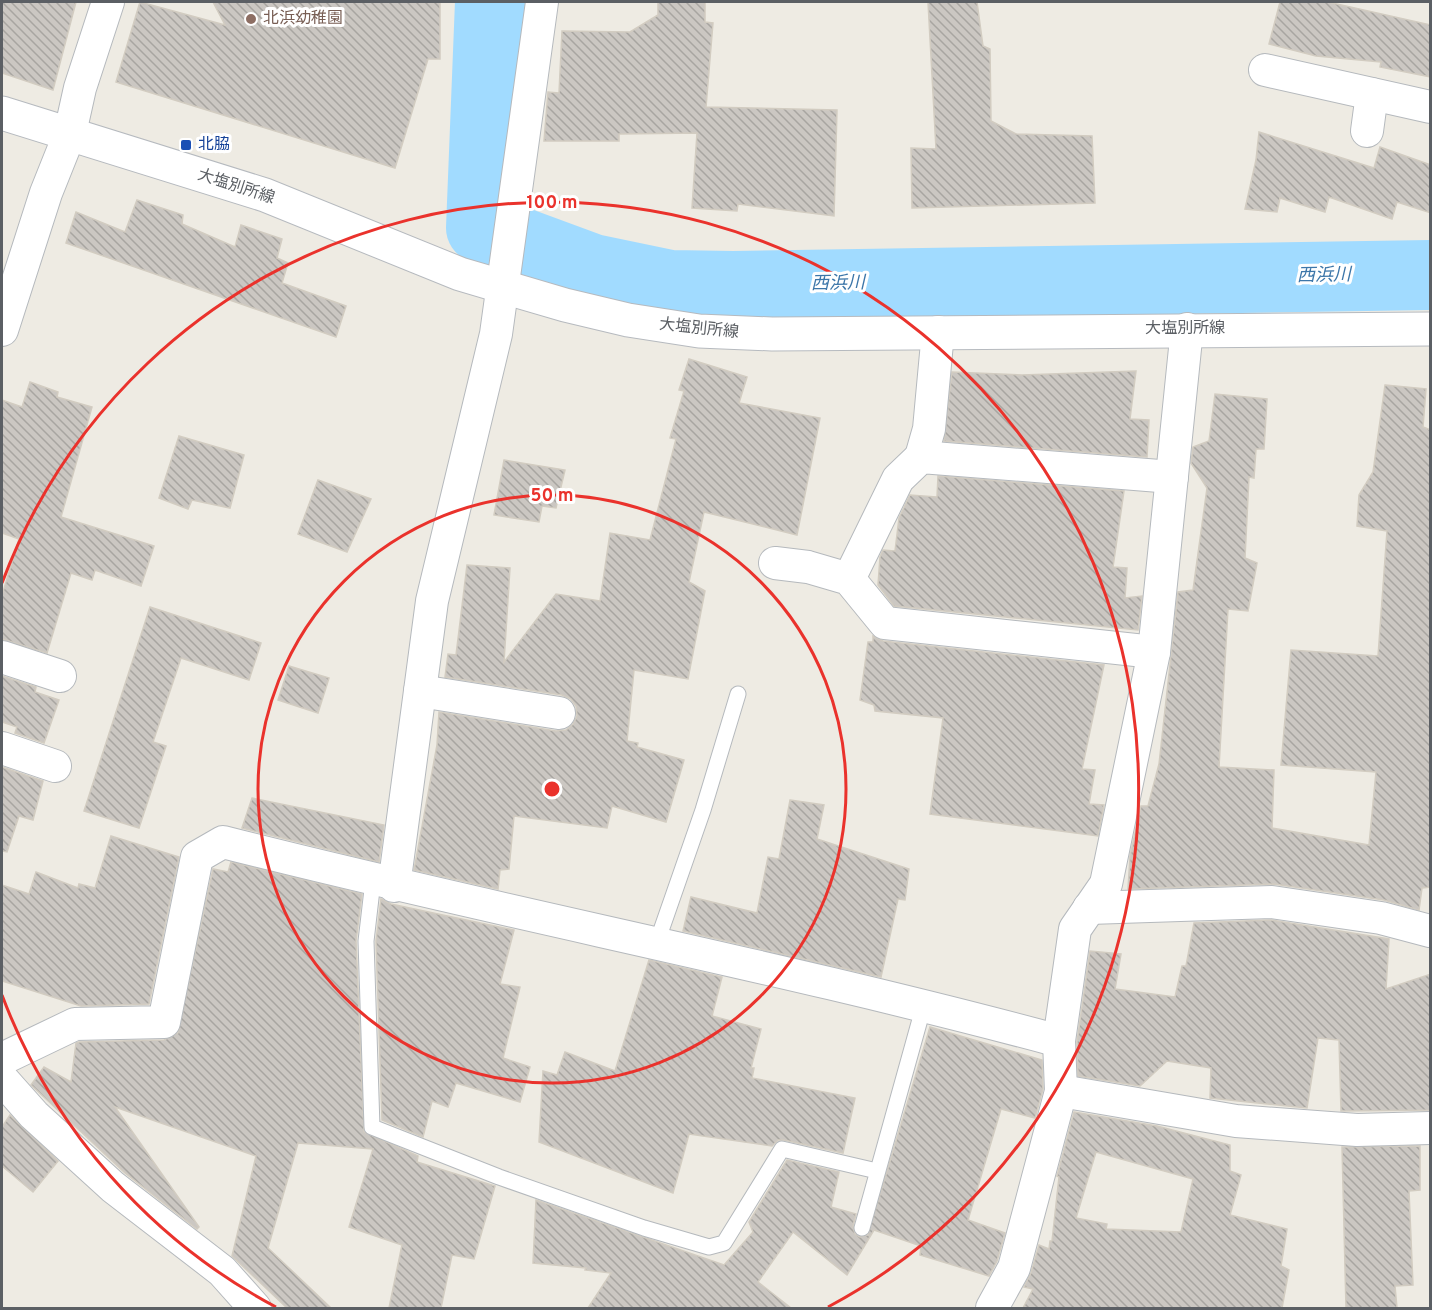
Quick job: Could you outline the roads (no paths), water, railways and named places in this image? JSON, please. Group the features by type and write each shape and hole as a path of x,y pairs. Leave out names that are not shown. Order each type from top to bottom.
{"main road":[{"name":"大塩別所線","path":"2,113 265,195 460,274 505,275 628,320 699,331 772,334 1187,329 1431,329"}],"street":[{"path":"2,330 46,193 70,133 80,88 108,2"},
{"path":"384,883 420,691 432,601 496,334 542,2"},
{"path":"1265,70 1431,107"},
{"path":"1367,131 1372,94"},
{"path":"992,1308 1014,1268 1061,1091 1059,1041 1075,929 1106,884 1154,652 1187,329"},
{"path":"849,579 898,478 921,457 929,429 938,332"},
{"path":"921,457 1172,477"},
{"path":"774,567 808,567 849,579 885,623 1154,652"},
{"path":"2,657 60,676"},
{"path":"420,691 559,713"},
{"path":"2,748 55,766"},
{"path":"2,1059 75,1024 164,1023 197,857 223,842 384,883 924,1005 1059,1041"},
{"path":"1089,908 1272,902 1381,918 1431,931"},
{"path":"2,1079 34,1115 113,1187 222,1271 255,1308"},
{"path":"1061,1091 1236,1121 1356,1130 1431,1128"}],"lane":[{"path":"656,945 703,810 738,694"},
{"path":"384,883 366,941 372,1127 499,1177 644,1228 709,1247 724,1243 782,1149 878,1171"},
{"path":"862,1228 924,1005"}],"waterway":[{"name":"西浜川","path":"490,2 481,228 593,269 670,285 733,286 1430,275"}],"place":[{"name":"北浜幼稚園","path":"251,19"},
{"name":"北脇","path":"186,145"}]}
